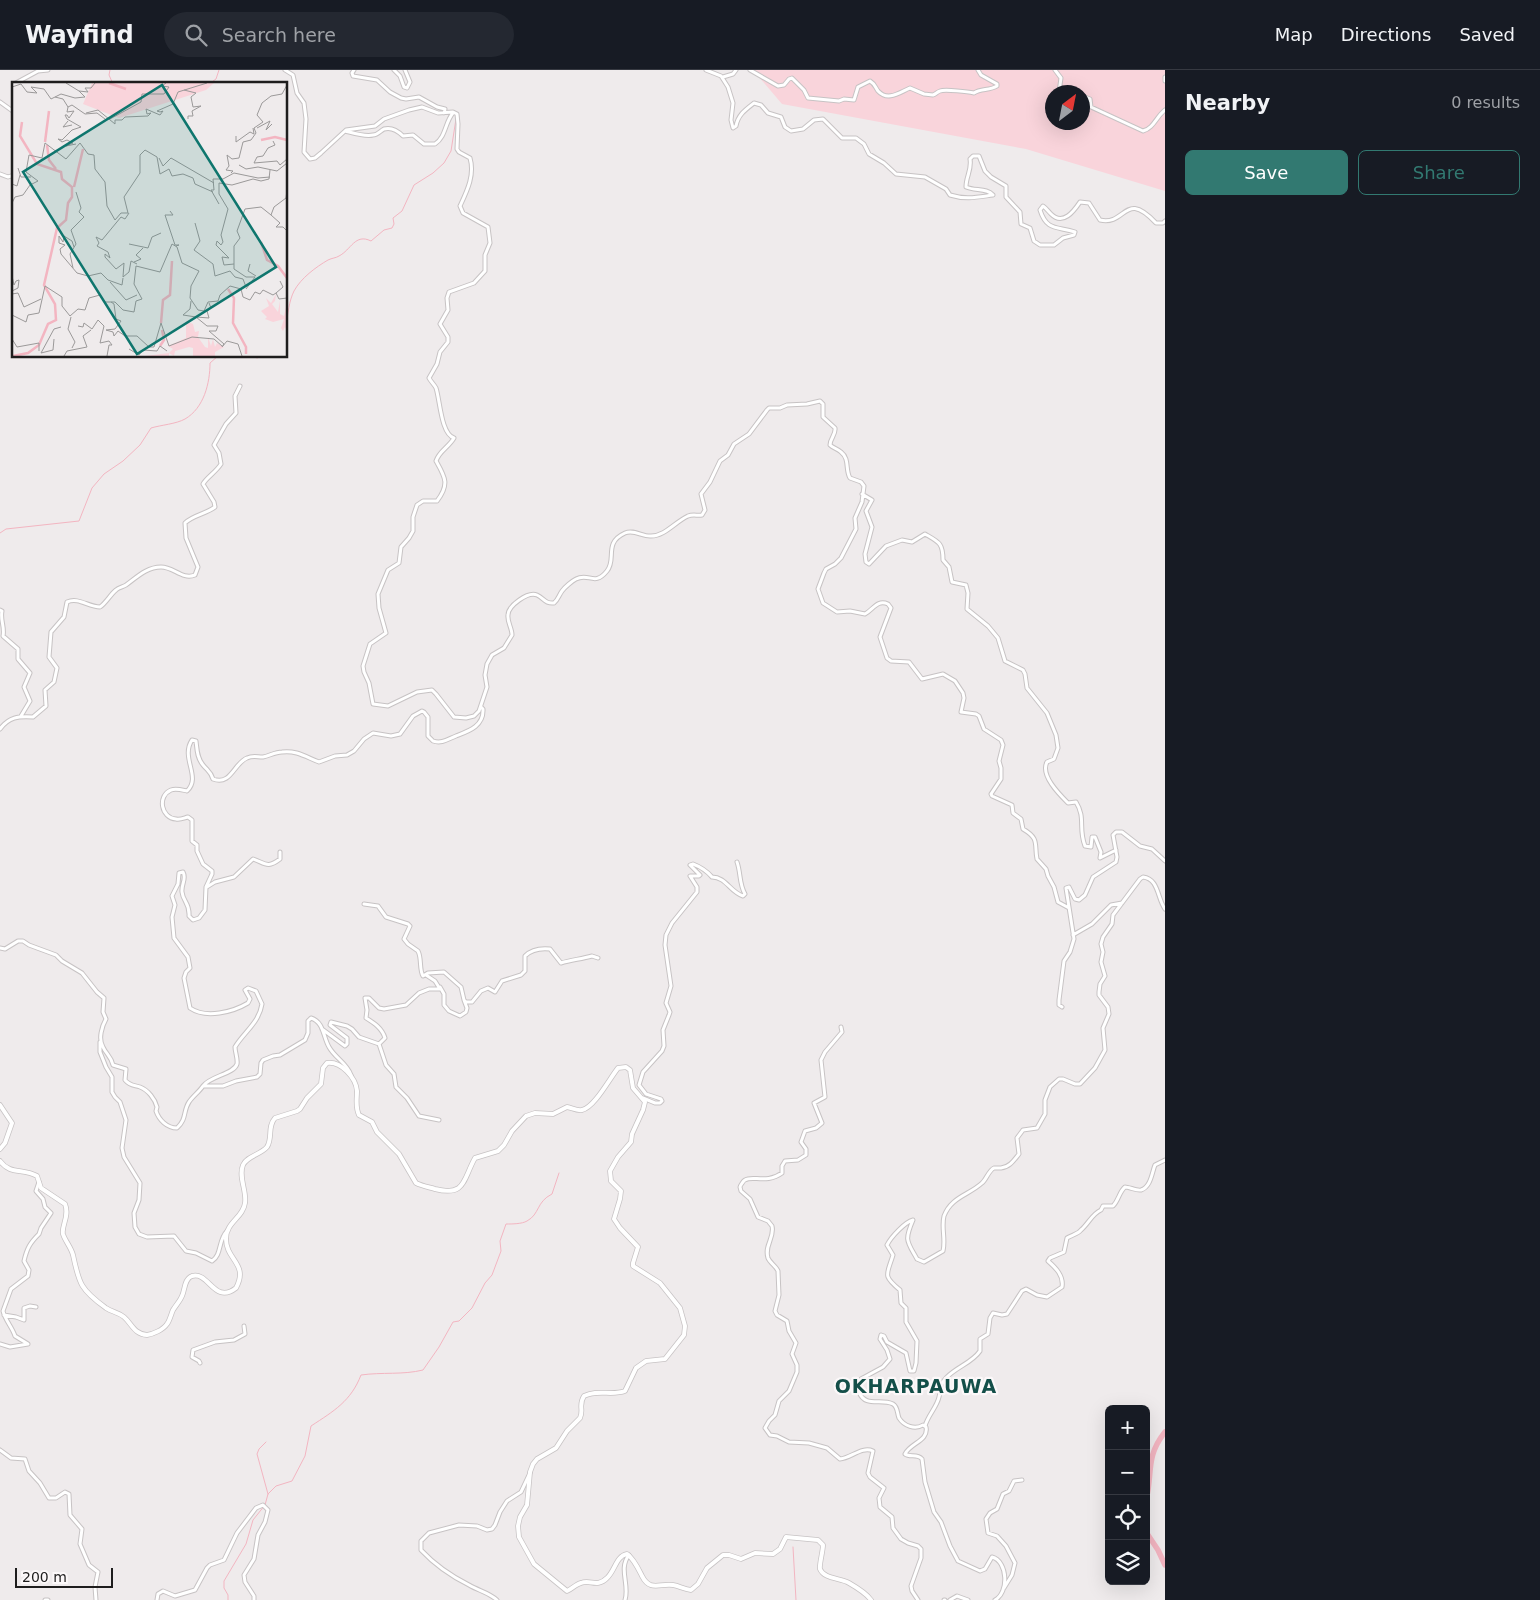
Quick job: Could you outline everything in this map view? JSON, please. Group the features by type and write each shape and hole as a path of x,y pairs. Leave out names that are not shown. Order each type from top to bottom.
{"street":[{"path":"18,82 38,71 48,70"},
{"path":"285,70 292,75 297,94 304,103 306,123 304,138 305,155 310,158 315,158 344,131 375,126 384,118 418,108 425,108 438,113 454,112"},
{"path":"354,70 353,76 377,80 390,92 406,99 416,97 423,99 445,109 444,113"},
{"path":"394,70 400,76 404,87 407,88 410,82 405,70"},
{"path":"706,70 723,77 732,74 736,70"},
{"path":"750,70 778,86 783,86 792,78 808,98 838,101 854,100 858,87 870,81 875,84 880,92 894,96 910,88 924,94 933,95 941,90 953,92 964,90 974,93 990,90 997,86 997,84 981,75 978,70"},
{"path":"1055,70 1061,78 1060,85"},
{"path":"723,77 733,101 731,120 733,128 736,126 737,119 742,112 754,103 761,105 768,113 781,118 785,127 790,131 801,130 814,120 823,119 840,136 856,138 864,144 870,155 884,163 896,174 925,177 946,188 950,195 965,199 982,195 993,196 989,191 976,190 966,186 971,168 970,159 973,156 979,156 988,175 1006,186 1006,197 1020,212 1021,224 1030,228 1034,241 1040,245 1054,244 1063,238 1074,235 1075,232 1049,225 1040,210 1043,206 1054,216 1067,217 1080,202 1086,202 1089,203 1100,220 1104,221 1121,215 1132,208 1137,208 1147,213 1156,223 1163,223 1165,221"},
{"path":"1090,99 1091,107 1143,131 1153,126 1157,118 1165,110"},
{"path":"0,102 12,111"},
{"path":"344,131 372,136 384,129 391,129 398,131 403,136 415,136 424,144 435,144 440,141 449,118 454,112"},
{"path":"454,112 458,118 458,152 470,158 472,171 466,197 460,206 463,213 488,227 490,243 485,256 484,273 474,283 451,291 448,294 448,310 440,324 448,337 448,342 440,352 437,364 429,378 436,388 446,428 450,437 454,438 450,445 442,450 436,461 443,472 446,483 437,501 423,501 417,504 413,531 401,547 399,563 388,570 378,591 379,608 386,633 370,644 363,669 375,706 388,706 417,692 432,690 452,715 459,719 474,716 479,712 487,687 485,676 487,664 492,655 504,648 512,635 508,616 510,608 529,594 535,594 547,603 554,603 564,588 576,579 581,577 600,578 612,563 610,555 612,547 620,536 625,533 629,532 645,536 659,535 675,523 689,516 702,515 705,510 701,494 710,482 717,464 728,455 734,444 749,434 769,408 777,409 787,405 807,404 818,400 822,402 823,417 835,428 836,432 830,441 830,445 843,454 847,462 850,478 863,483 862,502 855,518 856,529 841,558 836,564 826,569 820,579 818,589 821,600 836,612 850,611 865,614 880,603 888,604 892,608 880,637 887,658 891,661 909,662 922,679 943,674 957,683 964,696 962,712 979,716 984,729 1001,740 1003,745 999,762 1001,779 991,794 1012,805 1013,813 1021,819 1023,829 1031,833 1036,845 1037,859 1046,869 1057,899 1064,907 1069,908"},
{"path":"0,174 8,177 12,176"},
{"path":"0,729 7,720 36,715 46,706 45,690 54,682 57,668 49,657 48,652 51,647 51,634 54,627 64,617 67,602 77,600 100,607 119,587 124,586 142,573 157,567 169,568 189,577 194,575 198,567 186,538 185,523 215,507 203,484 204,481 216,472 221,464 219,453 214,445 226,424 236,413 235,396 240,386"},
{"path":"862,494 872,500 866,511 872,528 865,554 866,562 870,564 873,562 886,546 902,540 912,542 925,534 941,545 943,560 950,567 952,582 966,585 968,593 966,609 988,626 998,638 1005,661 1023,670 1026,688 1042,706 1050,719 1056,735 1058,751 1054,759 1047,762 1044,766 1045,770 1050,782 1068,804 1076,802 1083,818 1080,830 1086,846 1091,848 1092,837 1095,837 1101,852 1100,858 1116,850"},
{"path":"0,610 2,611 1,620 4,628 3,636 18,649 18,660 30,673 24,686 30,701 21,717"},
{"path":"0,948 6,949 18,941 23,941 56,955 62,961 85,975 97,992 104,998 103,1012 106,1019 101,1028 102,1046 114,1065 127,1071 126,1081 132,1086 144,1089 153,1098 157,1107 158,1117 169,1127 178,1128 183,1123 189,1102 208,1080 219,1076 235,1066 237,1062 235,1047 254,1025 262,1004 256,991 248,988 245,990 250,999 247,1004 222,1013 213,1015 190,1008 184,978 190,968 190,962 174,938 172,918 175,905 172,896 178,884 179,874 183,872 185,876 182,892 190,906 189,916 193,920 199,918 205,910 206,887 212,871 203,864 197,851 197,845 192,841 192,820 188,818 174,819 165,814 162,807 164,798 169,791 176,789 187,791 192,785 194,779 190,766 189,744 192,740 196,741 197,753 202,764 212,772 213,779 222,780 228,778 242,761 248,757 264,757 277,752 287,752 304,754 319,762 335,756 347,755 373,733 391,736 400,734 414,716 422,711 428,717 428,736 433,741 440,742 473,729 483,716 481,706"},
{"path":"1062,1008 1059,1005 1059,1000 1064,961 1070,952 1073,935 1066,888 1069,886 1074,899 1079,900 1083,898 1093,877 1116,862 1113,835 1116,832 1122,832 1140,846 1152,849 1165,861"},
{"path":"206,887 215,882 234,877 253,859 264,865 274,864 280,859 280,852"},
{"path":"203,1086 223,1086 236,1081 257,1078 260,1074 263,1060 290,1051 296,1044 305,1040 308,1033 309,1019 316,1019 322,1028 328,1046 349,1070 356,1088 356,1105 359,1115 372,1122 377,1132 399,1154 416,1183 446,1192 460,1187 475,1158 501,1149 523,1118 535,1113 553,1114 566,1107 578,1110 586,1109 595,1100 618,1068 626,1067 630,1070 633,1088 643,1098 654,1103 662,1101 646,1094 640,1085 643,1072 662,1051 664,1046 663,1030 670,1012 666,1003 671,986 665,940 668,929 697,892 697,887 690,876 700,875 690,865 692,864 707,871 712,877 719,877 740,896 743,896 745,894 741,885 737,862"},
{"path":"925,1426 915,1428 909,1426 900,1420 896,1406 886,1402 866,1401 859,1392 861,1378 890,1359 880,1339 882,1335 888,1342 906,1353 910,1371 913,1372 915,1370 917,1341 906,1322 906,1308 902,1303 900,1290 889,1278 887,1269 893,1255 887,1246 887,1242 908,1221 913,1220 907,1238 908,1244 917,1259 924,1262 943,1251 945,1242 943,1223 945,1213 956,1200 980,1186 991,1170 1010,1165 1019,1154 1017,1138 1023,1130 1037,1128 1044,1118 1045,1100 1050,1088 1063,1078 1080,1084 1095,1068 1105,1050 1103,1028 1109,1014 1108,1007 1099,995 1100,984 1104,976 1101,962 1103,952 1102,941 1112,924 1112,917 1140,879 1146,877 1155,885 1165,909"},
{"path":"1073,935 1092,924 1112,906 1122,903"},
{"path":"364,904 378,906 386,917 397,919 410,926 404,939 418,951 422,963 421,973 423,976 425,974 444,972 461,987 467,1008 466,1012 460,1016 444,1005 444,994 440,987 435,980 425,974"},
{"path":"464,1000 470,1003 477,994 486,988 495,992 502,981 521,975 526,971 525,956 535,950 550,949 561,963 592,956 598,958"},
{"path":"379,1044 385,1038 376,1025 366,1018 365,998 369,998 379,1008 384,1009 406,1005 419,993 429,989 439,989 440,987"},
{"path":"322,1028 345,1046 348,1044 347,1038 330,1025 331,1022 352,1028 359,1037 379,1044"},
{"path":"841,1027 842,1032 825,1052 821,1060 824,1097 814,1103 822,1123 816,1128 805,1131 803,1134 801,1142 806,1149 806,1155 798,1160 785,1161 782,1166 782,1173 776,1177 767,1180 744,1180 740,1187 741,1191 750,1199 758,1217 772,1226 772,1236 766,1250 770,1262 778,1269 779,1295 775,1311 777,1315 787,1321 789,1331 796,1345 792,1354 797,1372 789,1391 779,1401 775,1415 765,1428 770,1435 777,1436 785,1442 809,1443 827,1448 840,1460 863,1450 869,1449 873,1451 868,1473 870,1477 884,1488 879,1498 880,1507 892,1517 893,1528 901,1539 918,1546 920,1549 921,1558 911,1586 918,1600"},
{"path":"101,1039 100,1052 112,1077 111,1089 113,1095 120,1102 126,1120 122,1148 124,1157 140,1183 139,1200 134,1213 135,1227 138,1234 147,1237 174,1236 186,1251 196,1253 212,1261 216,1258 221,1238 245,1206 246,1193 242,1174 243,1165 260,1154 268,1145 272,1121 278,1116 300,1109 307,1098 321,1084 323,1068 327,1063 333,1062 339,1065 352,1078"},
{"path":"379,1044 386,1065 394,1074 395,1084 399,1092 406,1098 419,1116 439,1120"},
{"path":"497,1600 490,1594 468,1585 443,1570 421,1550 421,1541 428,1533 459,1525 478,1526 487,1530 492,1529 507,1501 521,1492 537,1459 556,1448 567,1431 580,1418 582,1415 580,1404 584,1396 591,1393 625,1391 636,1368 646,1361 666,1359 684,1336 685,1326 677,1303 660,1283 633,1266 638,1247 614,1219 621,1191 611,1181 610,1171 618,1157 631,1142 632,1134 645,1106 643,1098"},
{"path":"0,1105 12,1123 5,1143 0,1149"},
{"path":"1004,1589 1004,1572 994,1557 992,1557 988,1566 982,1570 977,1570 958,1561 944,1533 941,1522 934,1512 925,1482 922,1459 916,1455 905,1454 915,1442 925,1436 927,1430 925,1426 937,1402 940,1387 946,1379 976,1357 980,1351 980,1339 988,1334 990,1318 993,1312 1002,1315 1007,1314 1022,1291 1026,1289 1037,1295 1047,1297 1062,1287 1059,1273 1048,1261 1050,1258 1064,1252 1067,1238 1080,1231 1103,1206 1113,1206 1117,1202 1121,1190 1125,1187 1138,1190 1143,1188 1153,1176 1155,1165 1165,1160"},
{"path":"0,1161 10,1170 23,1170 34,1174 37,1176 41,1188 63,1202 66,1207 67,1219 63,1227 63,1235 70,1246 82,1287 109,1310 124,1317 132,1328 144,1335 153,1334 166,1326 190,1277 202,1277 209,1285 221,1293 236,1288 241,1273 227,1248 227,1231"},
{"path":"0,1344 10,1347 28,1344 15,1336 14,1330 4,1315 3,1307 10,1289 28,1276 29,1270 24,1261 31,1241 40,1234 41,1228 51,1213 45,1207 43,1199 36,1191 39,1182"},
{"path":"4,1315 24,1320 24,1308 36,1307"},
{"path":"200,1363 192,1357 193,1350 214,1342 237,1339 245,1334 244,1326"},
{"path":"0,1450 11,1458 25,1459 28,1471 40,1483 49,1498 56,1498 65,1492 69,1494 70,1515 82,1529 80,1544 89,1565 98,1572 95,1587 96,1600"},
{"path":"530,1472 527,1505 519,1520 519,1537 534,1564 562,1588 567,1592 582,1582 597,1584 604,1581 613,1571 621,1556 624,1554 629,1555"},
{"path":"995,1600 1001,1595 1012,1575 1015,1563 1006,1546 997,1536 988,1533 986,1519 996,1509 1003,1494 1009,1491 1014,1481 1022,1480"},
{"path":"157,1600 158,1594 164,1591 175,1596 195,1590 207,1568 226,1557 237,1533 256,1508 263,1505 268,1510 265,1522 258,1535 254,1559 244,1575 245,1582 254,1596 254,1600"},
{"path":"629,1555 645,1581 651,1586 661,1587 670,1584 691,1590 698,1584 707,1568 726,1554 742,1559 758,1552 773,1554 780,1549 786,1537 818,1540 823,1545 819,1566 823,1572 830,1577 848,1582 871,1600"},
{"path":"624,1600 627,1592 623,1578 624,1561 629,1555"},
{"path":"950,1600 957,1596 968,1600"}],"shaded area":[{"path":"753,70 1165,70 1165,191 1026,149 782,104"}],"waterway":[{"path":"110,70 109,75 112,82"},
{"path":"212,82 216,79 219,70"},
{"path":"288,314 292,295 297,286 314,269 329,259 338,257 357,241 361,239 371,241 384,230 392,228 394,224 393,218 402,211 414,185 433,173 444,163 451,151 456,119"},
{"path":"0,533 6,529 79,521 92,488 104,474 123,461 140,445 151,428 181,421 192,414 205,394 209,379 210,363 216,358"},
{"path":"228,1600 224,1581 246,1544 253,1520 265,1505 268,1494 276,1486 292,1481 305,1456 311,1426 347,1399 361,1375 423,1370 453,1322 459,1321 472,1308 485,1283 492,1275 501,1251 500,1241 506,1224 522,1223 531,1218 543,1201 552,1194 559,1173"},
{"path":"1147,1495 1152,1457 1165,1432"},
{"path":"266,1442 257,1454 268,1494"},
{"path":"1150,1538 1165,1565"},
{"path":"793,1547 796,1600"}],"district":[{"name":"OKHARPAUWA","path":"916,1386"}]}
